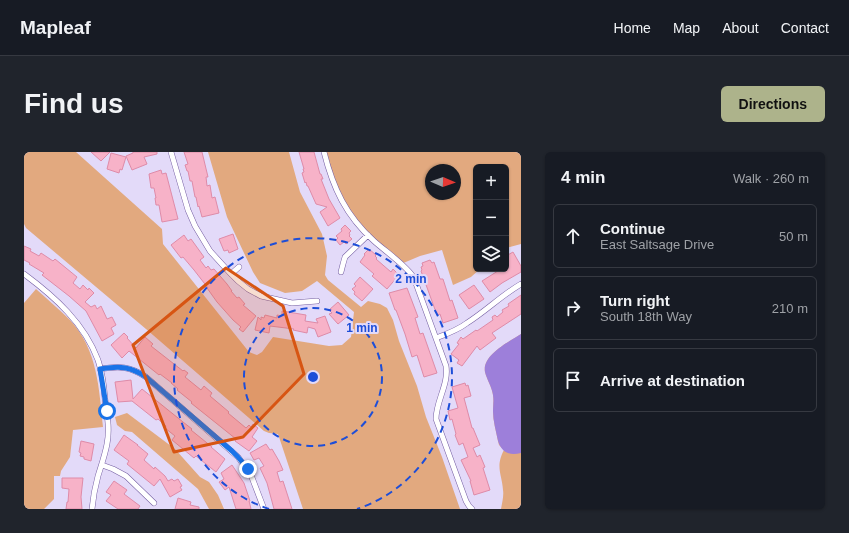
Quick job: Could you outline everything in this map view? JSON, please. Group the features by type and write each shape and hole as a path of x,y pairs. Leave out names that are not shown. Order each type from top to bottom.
{"street":[{"path":"172,152 188,210 195,226 210,251 231,274 260,299 292,303 317,301"},
{"path":"324,152 329,172 338,195 356,222 368,235 412,274 446,366 446,379 438,406 436,419 466,501 472,509"},
{"path":"341,272 345,257 368,235"},
{"path":"231,274 239,267"},
{"path":"24,274 63,307 76,321 89,340 98,360 107,411 108,432 107,445 93,495 92,509"},
{"path":"436,338 466,324 512,289 521,284"},
{"path":"100,369 119,367 130,369 141,373 152,382 238,457 251,475 264,509"},
{"path":"102,465 126,476 154,503"}],"highlighted area":[{"path":"226,268 283,306 304,374 243,437 174,452 133,345"}],"shaded area":[{"path":"24,152 76,152 162,229 163,244 249,352 257,355 262,352 273,337 329,346 342,345 351,337 354,312 317,281 302,291 285,293 260,283 253,272 227,217 208,152 289,152 300,192 322,234 327,256 325,275 328,280 361,307 368,301 380,304 387,308 393,320 399,341 417,386 426,417 460,509 303,509 278,434 264,431 26,228 24,224"},
{"path":"324,152 521,152 521,244 509,247 509,164 473,164 473,272 477,272 471,277 453,285 442,250 420,256 401,264 373,240 345,206"},
{"path":"36,289 70,320 86,344 96,370 103,427 73,430 70,457 61,471 60,476 54,476 54,499 44,509 24,509 24,303"},
{"path":"521,334 521,509 501,509 503,492 499,466 504,450 499,445 498,441 493,411 492,389 485,372 485,366 497,350"},
{"path":"521,334 521,453 510,454 504,451 498,441 493,411 492,389 485,372 485,366 497,350"},
{"path":"127,413 175,449 200,477 209,482 218,495 224,509 209,509 198,489 132,432 125,431 117,425 115,417"}],"building":[{"path":"91,152 110,152 101,161"},
{"path":"133,152 157,152 157,154 144,157 147,164 132,170 126,156"},
{"path":"184,152 202,152 208,177 206,177 207,186 210,185 212,198 215,197 219,213 202,217 195,197 192,181 190,181 185,165 188,164"},
{"path":"299,152 314,152 320,174 323,179 321,179 329,199 340,218 328,226 320,212 327,207 316,204 306,182 305,183 302,173 304,172 304,169"},
{"path":"111,153 126,157 122,170 120,169 119,173 107,169"},
{"path":"161,170 162,174 166,173 178,219 162,222 159,205 156,205 154,188 151,188 149,174"},
{"path":"345,225 351,231 349,236 352,239 346,244 344,242 340,245 336,240 338,238 336,236 342,231 341,229"},
{"path":"233,234 238,249 229,253 228,250 224,251 219,239"},
{"path":"184,235 188,241 191,239 204,257 200,260 206,268 208,266 211,270 214,269 237,298 239,297 245,304 243,305 256,316 243,332 239,329 241,327 217,302 194,270 183,257 181,258 171,245"},
{"path":"24,246 31,249 30,251 39,256 41,253 53,261 55,259 77,277 73,283 80,289 83,285 88,290 89,288 94,293 85,302 91,307 95,305 97,309 101,306 107,319 112,317 116,325 111,328 114,334 102,341 86,311 42,275 44,273 24,260"},
{"path":"369,249 376,255 376,259 391,272 393,269 399,275 387,289 372,276 374,274 360,262 365,255 364,254"},
{"path":"513,252 521,266 521,272 490,292 482,281 496,272 509,272 509,254"},
{"path":"430,260 432,263 434,262 440,279 443,279 450,301 452,300 458,318 443,323 440,314 437,315 421,271 421,267 423,266 422,263"},
{"path":"360,277 373,289 362,301 354,294 355,292 352,289 356,286 354,284"},
{"path":"474,285 484,299 469,309 459,295"},
{"path":"407,288 418,317 415,318 420,334 423,333 437,373 424,377 417,355 412,357 389,293"},
{"path":"521,295 521,314 492,333 496,338 480,350 477,346 462,366 457,363 459,360 451,354 459,344 457,343 461,337 463,339 493,320 492,317 495,315 497,317 503,312 502,310 509,306 508,304"},
{"path":"338,302 349,315 338,324 329,314 332,313 329,310"},
{"path":"282,311 306,315 305,321 318,323 316,319 325,316 331,332 318,337 315,329 308,327 307,333 293,330 294,329 270,326 269,333 255,330 258,317 261,320 261,317 264,318 265,315 277,318 277,315 282,316"},
{"path":"124,333 136,348 145,337 153,344 151,346 183,371 184,370 188,373 185,377 201,390 204,386 212,393 210,396 246,428 249,425 251,427 253,424 258,428 252,437 257,441 249,451 235,441 236,439 191,403 192,402 177,390 178,389 172,383 160,374 159,375 129,351 122,358 111,345"},
{"path":"131,380 133,399 142,389 192,429 191,430 225,459 216,472 196,456 194,458 172,440 175,436 165,428 166,426 158,419 156,420 132,401 118,402 115,382"},
{"path":"465,383 466,386 468,385 471,396 464,398 472,428 480,445 473,448 477,457 480,455 485,467 483,468 490,490 474,495 471,481 461,460 468,457 463,443 459,445 455,435 452,419 450,420 448,411 458,408 452,387"},
{"path":"124,435 148,454 144,460 154,469 155,467 165,476 168,481 178,479 182,486 180,487 182,490 170,497 160,479 154,486 127,464 129,461 114,450"},
{"path":"81,441 94,444 91,461 80,456 81,453 79,452"},
{"path":"266,444 270,450 272,449 283,470 277,472 280,482 283,481 292,509 274,509 267,483 260,468 264,466 259,458 254,460 250,453"},
{"path":"232,465 244,483 251,509 236,509 229,487 225,490 219,482 224,479 221,473"},
{"path":"62,478 83,478 81,497 82,509 66,509 69,489 62,488"},
{"path":"114,481 127,490 124,494 140,506 138,509 118,509 106,501 111,495 106,492"},
{"path":"178,498 191,502 190,505 199,507 199,509 175,509"}],"route":[{"path":"107,411 100,369 119,367 141,373 232,451 248,469"}]}
